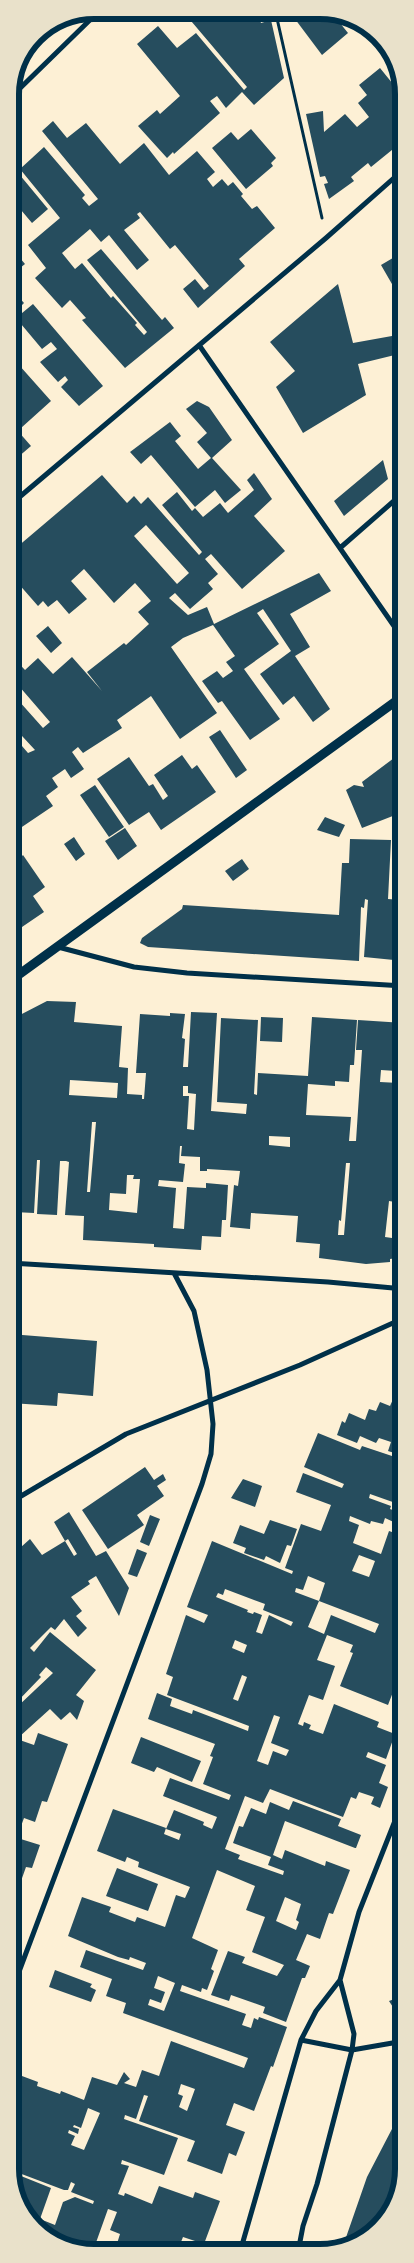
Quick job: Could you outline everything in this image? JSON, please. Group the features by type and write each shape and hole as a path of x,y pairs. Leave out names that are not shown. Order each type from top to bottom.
{"street":[{"path":"19,89 91,19"},
{"path":"19,497 326,238 395,177"},
{"path":"200,344 395,626"},
{"path":"340,548 395,500"},
{"path":"19,975 395,703"},
{"path":"58,947 143,968 395,985"},
{"path":"19,1264 395,1288"},
{"path":"19,1972 202,1484 211,1454 214,1424 203,1345 194,1312 174,1273"},
{"path":"19,1497 126,1434 211,1402 395,1322"},
{"path":"242,2244 301,2040 316,2011 340,1980 359,1912 395,1821"},
{"path":"300,2244 352,2050 354,2034 340,1980"},
{"path":"301,2040 352,2050 395,2043"}],"path":[{"path":"277,19 326,238"}],"building":[{"path":"189,19 260,19 261,23 271,20 284,78 254,105 242,92 226,108 217,96 210,101 220,113 167,158 138,126 157,110 160,114 180,96 137,44 158,26 177,48 196,33 244,90 247,87"},
{"path":"295,19 320,19 341,22 340,23 348,33 322,55"},
{"path":"380,68 395,87 395,148 371,167 368,163 351,177 354,181 329,199 324,184 328,183 325,176 320,177 306,114 323,111 324,132 345,114 357,127 369,117 358,103 367,95 359,85"},
{"path":"53,121 67,138 86,123 120,164 144,143 169,175 197,151 215,172 207,179 213,187 222,179 228,186 233,182 243,194 241,196 252,209 257,206 275,228 239,259 245,266 198,308 183,289 195,279 204,290 209,286 175,245 170,249 140,212 137,214 140,218 124,230 149,260 137,270 109,235 101,242 90,229 62,253 75,269 82,263 111,298 113,296 137,323 135,325 144,335 147,332 87,260 101,249 162,320 165,317 174,328 125,368 82,320 86,318 70,300 62,308 35,278 46,268 28,245 60,218 20,169 44,147 85,195 82,198 89,206 98,199 42,131"},
{"path":"251,129 276,158 271,163 273,166 246,189 212,148 231,132 238,140"},
{"path":"19,174 48,209 32,223 19,208"},
{"path":"19,257 25,264 19,269"},
{"path":"395,257 395,289 381,265"},
{"path":"338,284 353,343 395,335 395,355 358,364 366,395 303,433 276,387 295,371 270,342"},
{"path":"19,297 24,303 19,308"},
{"path":"33,304 103,386 79,406 61,387 68,380 65,376 58,382 40,362 57,349 51,342 42,349 19,322 19,316"},
{"path":"19,365 51,401 21,428 19,426"},
{"path":"197,401 209,407 232,440 212,458 241,490 225,503 215,490 195,507 151,455 141,464 130,452 170,422 181,436 175,441 198,469 211,458 197,442 207,433 186,409"},
{"path":"19,432 31,446 19,456"},
{"path":"383,460 388,479 344,516 334,501"},
{"path":"254,473 272,499 254,516 285,551 242,589 211,554 205,559 218,574 208,583 213,589 190,609 175,593 169,598 188,615 207,607 214,624 319,573 331,591 290,614 310,647 295,656 330,709 313,722 294,696 283,705 260,674 291,651 263,609 257,613 279,644 244,669 280,719 250,740 222,701 218,703 202,681 217,671 223,678 233,671 226,662 235,656 213,625 183,638 171,647 217,713 180,739 151,696 117,720 122,728 83,753 78,747 72,752 84,769 71,778 65,769 52,778 58,787 46,796 53,806 19,829 19,742 28,753 35,750 19,733 19,701 43,728 50,722 19,686 19,664 25,670 38,658 53,674 72,657 102,691 87,672 124,643 126,645 149,624 138,612 151,601 135,583 114,603 84,569 71,581 87,599 69,614 57,600 48,607 43,601 38,606 19,584 19,545 102,475 127,503 134,496 141,504 148,497 199,555 202,552 162,505 177,492 192,511 195,508 203,517 220,503 228,513 254,490 247,480","holes":["146,525 189,573 177,584 134,536"]},
{"path":"48,626 62,643 51,653 36,636"},
{"path":"220,730 247,770 236,778 209,737"},
{"path":"182,755 192,769 197,765 216,792 161,830 149,812 129,825 97,779 129,757 149,786 153,784 163,800 168,796 154,775"},
{"path":"394,758 395,815 362,828 346,790 354,785 364,787 362,782"},
{"path":"95,785 124,827 109,837 80,795"},
{"path":"325,817 345,825 339,837 317,830"},
{"path":"125,828 137,846 118,860 105,841"},
{"path":"74,837 85,854 76,861 64,844"},
{"path":"350,839 391,840 388,899 395,900 395,960 364,957 368,900 365,899 364,908 361,907 359,961 148,947 140,943 142,938 182,909 183,905 339,915 342,863 349,863"},
{"path":"19,854 21,857 23,855 45,887 33,896 44,912 22,927 19,923"},
{"path":"242,859 249,869 233,881 225,871"},
{"path":"47,1001 76,1002 74,1022 122,1026 119,1067 128,1068 127,1094 142,1095 142,1099 144,1099 146,1073 136,1073 140,1014 170,1016 170,1013 185,1014 182,1038 185,1039 183,1067 188,1067 191,1012 217,1013 211,1111 246,1114 247,1104 217,1102 221,1018 258,1020 254,1094 257,1095 258,1073 308,1076 312,1017 357,1020 354,1065 350,1065 349,1082 335,1081 335,1086 308,1084 306,1115 351,1117 349,1141 356,1141 362,1050 356,1050 358,1020 395,1022 395,1071 381,1070 380,1082 395,1083 395,1202 395,1258 390,1259 390,1262 366,1264 319,1258 320,1244 296,1242 298,1216 251,1213 250,1229 230,1227 234,1185 238,1186 240,1171 207,1169 207,1171 200,1171 200,1157 181,1156 182,1146 180,1146 179,1163 185,1164 183,1182 159,1180 158,1186 176,1188 173,1228 184,1229 187,1187 206,1188 206,1183 228,1185 226,1220 222,1220 221,1237 202,1236 201,1250 154,1247 154,1244 83,1240 84,1216 65,1215 69,1162 66,1161 60,1161 57,1215 37,1214 40,1160 37,1160 34,1213 19,1212 19,1067 22,1033 19,1032 19,1015","holes":["70,1080 118,1083 117,1098 69,1095","183,1086 188,1086 188,1093 196,1094 194,1130 187,1129 189,1096 183,1096","92,1122 96,1122 90,1192 87,1192","269,1136 290,1137 290,1147 269,1145","346,1163 350,1163 344,1235 338,1235 339,1220 341,1221","127,1175 134,1175 133,1179 140,1179 137,1213 109,1210 110,1193 126,1194","389,1201 395,1202 392,1238 385,1237"]},
{"path":"261,1017 283,1018 282,1042 260,1041"},
{"path":"19,1335 97,1341 93,1396 58,1393 57,1406 19,1404"},
{"path":"395,1397 395,1453 388,1451 391,1442 379,1438 376,1443 360,1436 357,1443 337,1435 342,1421 345,1423 349,1413 365,1420 369,1409 376,1411 380,1402 390,1406"},
{"path":"318,1433 360,1450 362,1446 395,1457 395,1503 370,1494 369,1498 391,1506 390,1509 395,1511 395,1523 385,1518 383,1524 371,1521 370,1524 350,1516 349,1521 359,1525 353,1543 381,1554 389,1531 395,1533 395,1687 388,1705 340,1686 353,1653 350,1652 353,1645 327,1635 317,1660 335,1666 323,1700 309,1695 298,1724 303,1726 304,1722 311,1725 309,1729 323,1734 334,1704 379,1722 377,1727 395,1734 386,1759 368,1752 366,1757 386,1765 379,1783 388,1787 380,1808 371,1804 374,1797 359,1792 356,1799 351,1797 343,1817 270,1789 263,1803 245,1796 225,1849 240,1855 238,1859 283,1875 284,1871 268,1865 271,1857 233,1843 239,1826 243,1827 251,1808 266,1814 270,1802 289,1810 293,1801 341,1819 338,1826 361,1835 355,1848 285,1821 273,1855 282,1859 285,1850 325,1866 326,1861 350,1870 333,1914 329,1913 320,1939 307,1934 296,1960 310,1966 305,1978 302,1978 286,2022 263,2013 265,2007 231,1995 229,2001 211,1995 228,1951 245,1957 242,1963 277,1976 284,1965 252,1952 265,1917 246,1910 255,1886 217,1870 192,1938 218,1950 211,1969 214,1971 207,1990 202,1988 201,1992 182,1985 180,1991 246,2014 242,2025 251,2028 254,2018 258,2020 259,2017 287,2027 273,2067 271,2066 254,2111 234,2103 226,2125 245,2132 236,2156 229,2153 222,2174 187,2161 195,2141 139,2121 148,2096 144,2095 136,2119 125,2115 124,2119 178,2138 164,2175 122,2160 121,2164 129,2166 118,2194 124,2196 125,2193 152,2204 159,2186 193,2198 195,2192 220,2201 204,2244 183,2237 180,2244 117,2244 120,2234 110,2230 117,2212 108,2209 96,2244 79,2243 70,2240 52,2232 34,2215 21,2188 19,2175 51,2188 40,2219 55,2225 63,2202 75,2197 93,2204 94,2201 71,2192 75,2184 71,2182 68,2190 64,2190 19,2173 19,2075 38,2082 37,2086 60,2094 61,2091 84,2100 92,2077 117,2085 124,2072 130,2079 124,2083 136,2087 142,2070 159,2076 171,2041 244,2068 248,2058 123,2013 126,2003 106,1996 112,1979 80,1967 86,1950 143,1970 146,1963 130,1957 129,1960 118,1957 68,1936 82,1897 111,1907 109,1912 135,1922 137,1917 165,1927 176,1895 185,1898 190,1887 138,1867 139,1862 127,1857 125,1862 97,1851 113,1809 166,1828 164,1834 179,1840 181,1834 166,1829 174,1810 204,1822 203,1825 212,1829 217,1817 163,1796 170,1778 229,1800 231,1795 203,1784 213,1757 210,1756 215,1744 148,1719 157,1693 172,1699 170,1706 192,1714 193,1710 248,1731 249,1726 167,1695 173,1677 166,1674 186,1615 204,1623 208,1615 187,1607 212,1541 292,1574 293,1571 285,1568 301,1524 321,1531 331,1505 296,1492 303,1473 342,1488 344,1484 304,1467","holes":["359,1555 375,1561 369,1577 352,1571","308,1576 325,1583 319,1601 295,1592 296,1588 303,1590","225,1589 265,1604 263,1610 293,1622 291,1626 269,1615 262,1634 256,1632 262,1615 247,1612 248,1610 216,1597 218,1593 223,1595","319,1601 379,1624 375,1633 331,1615 324,1634 308,1627","235,1640 247,1645 244,1653 232,1648","242,1675 247,1677 238,1701 233,1699","274,1715 280,1717 271,1743 289,1750 286,1756 273,1751 268,1765 257,1761","285,1897 301,1904 296,1920 299,1922 296,1930 276,1921","158,1976 175,1983 164,2011 148,2005 150,1999 161,2003 165,1992 154,1988","181,2084 195,2089 187,2111 179,2107 183,2096 178,2094","88,2108 100,2113 84,2150 71,2145 75,2136 68,2133 69,2130 78,2134 79,2129 73,2127 74,2125 81,2128"]},
{"path":"145,1467 154,1480 163,1474 166,1480 157,1486 164,1496 137,1515 144,1525 108,1549 82,1510"},
{"path":"243,1479 262,1486 255,1507 231,1498"},
{"path":"69,1512 96,1556 106,1551 129,1588 119,1616 96,1576 88,1581 90,1584 71,1597 82,1611 76,1616 87,1628 78,1637 64,1619 55,1630 51,1627 30,1648 34,1652 50,1632 96,1670 76,1695 84,1701 77,1720 70,1712 61,1720 50,1709 19,1737 19,1705 53,1673 46,1667 39,1675 41,1677 19,1700 19,1549 30,1539 42,1555 65,1541 54,1522","holes":["68,1539 77,1554 74,1556 65,1541"]},
{"path":"150,1515 160,1519 149,1546 140,1542"},
{"path":"270,1520 297,1529 291,1546 287,1545 280,1563 266,1556 264,1560 244,1553 246,1548 233,1543 240,1525 264,1534"},
{"path":"137,1549 147,1553 137,1577 128,1574"},
{"path":"38,1733 68,1744 47,1802 42,1801 35,1822 24,1818 19,1829 19,1740 34,1745"},
{"path":"141,1737 201,1761 192,1782 157,1767 154,1772 131,1763"},
{"path":"19,1838 40,1845 32,1868 26,1867 19,1887"},
{"path":"117,1868 158,1884 148,1911 106,1896"},
{"path":"55,1970 92,1984 90,1987 96,1990 91,2002 49,1987"},
{"path":"395,1999 395,2010 389,2001"},
{"path":"393,2127 395,2128 395,2179 391,2193 377,2219 366,2229 345,2239 367,2177"}]}
